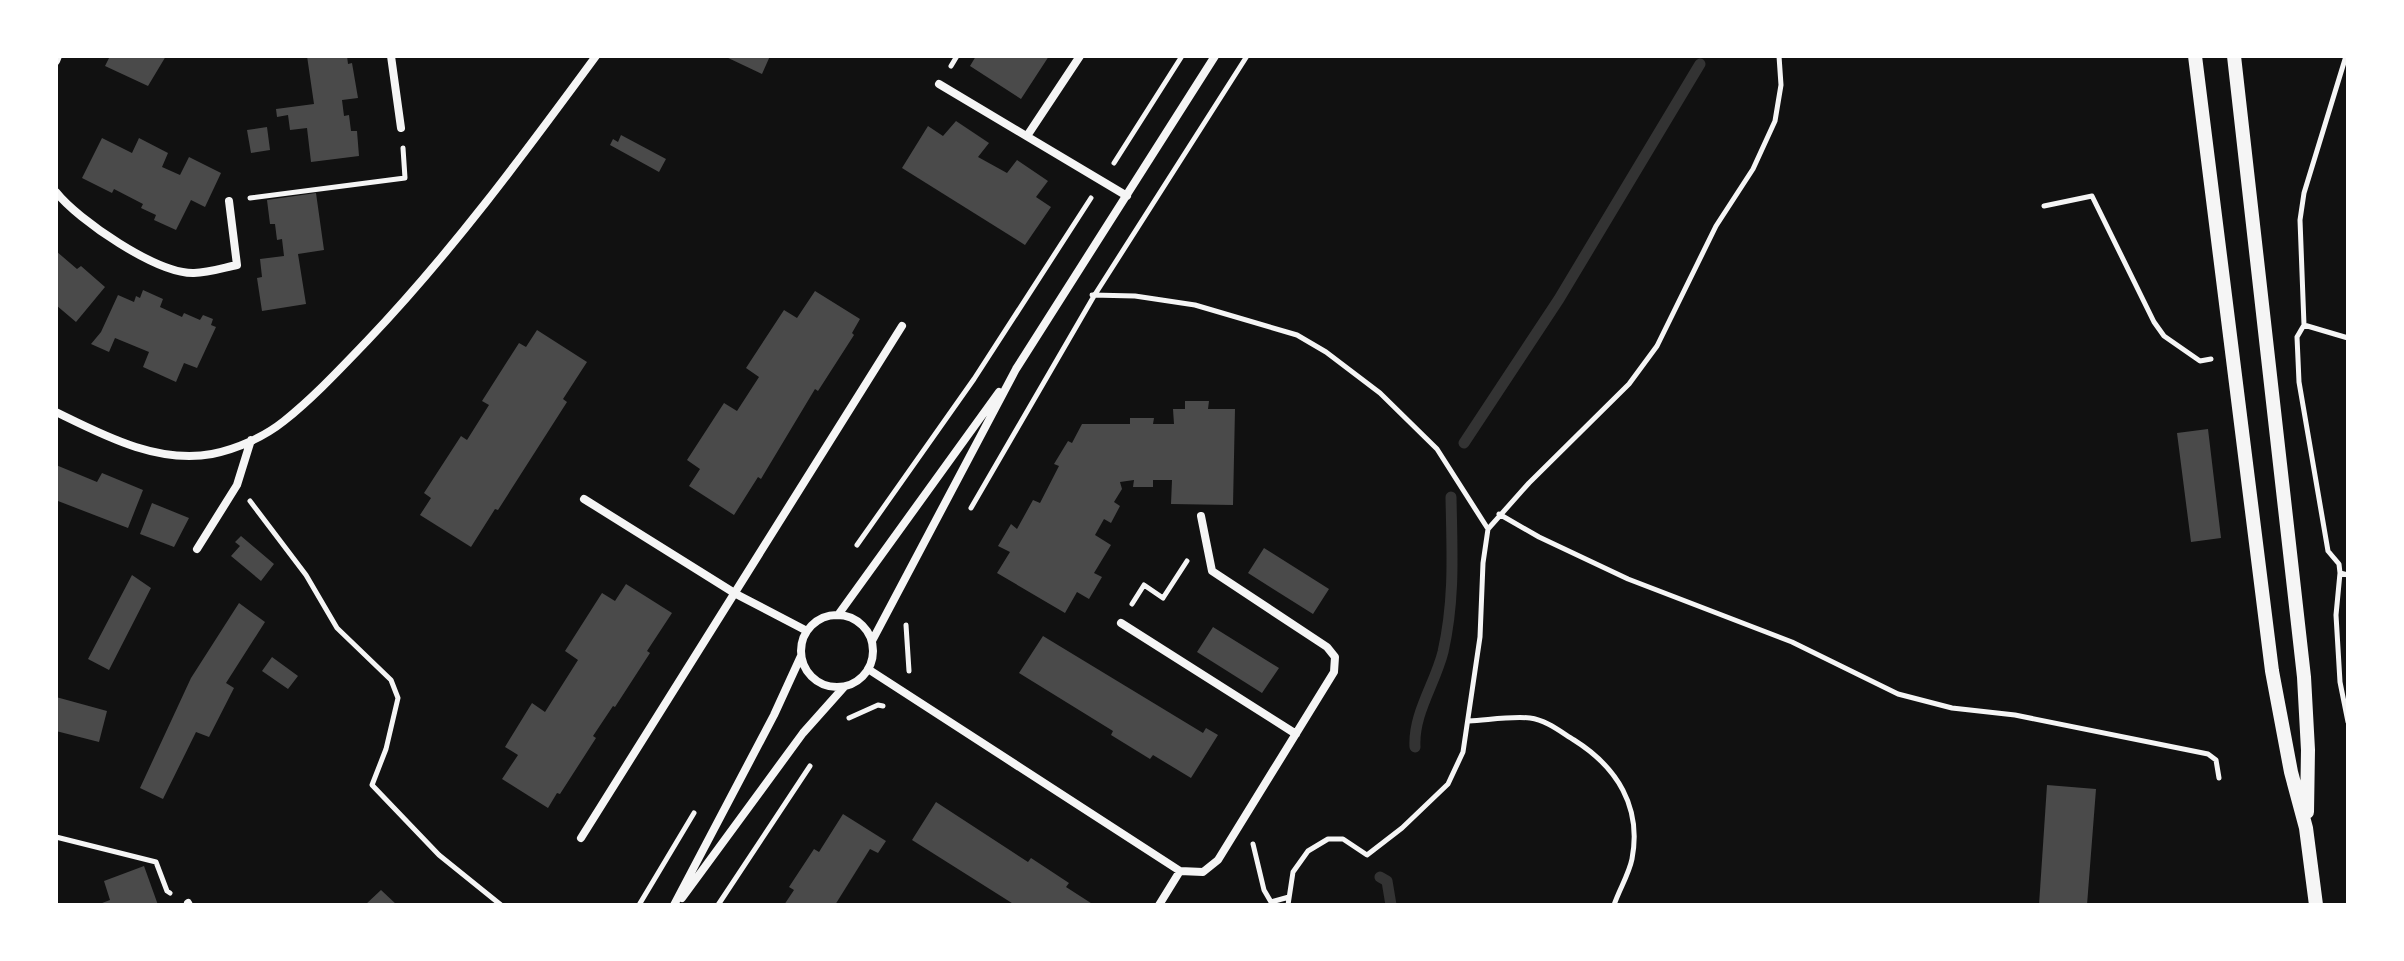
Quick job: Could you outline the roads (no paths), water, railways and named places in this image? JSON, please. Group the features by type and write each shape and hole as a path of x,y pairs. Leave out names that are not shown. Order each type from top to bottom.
{"street":[{"path":"391,56 401,128"},
{"path":"56,412 115,441 182,455 229,450 281,423 314,395 396,310 464,230 596,56"},
{"path":"1027,136 1080,56"},
{"path":"838,615 1016,369 1215,56"},
{"path":"2195,56 2272,671 2291,772 2306,828 2316,905"},
{"path":"2234,56 2304,677 2308,750 2306,828"},
{"path":"939,84 1127,196"},
{"path":"56,192 88,222 150,261 178,271 195,273 237,265 229,201"},
{"path":"581,838 902,326"},
{"path":"872,641 1016,369"},
{"path":"197,549 237,485 251,440"},
{"path":"584,499 736,594 807,631"},
{"path":"868,669 1180,871 1203,872 1218,860 1240,828 1334,672 1335,657 1327,647 1212,571 1201,516"},
{"path":"676,905 803,733 844,687 862,677 868,669 873,651 872,641 859,623 838,615 822,619 807,631 801,656 816,681 835,688 844,687"},
{"path":"1121,623 1296,734"},
{"path":"676,905 801,656"},
{"path":"1159,905 1180,871"}],"waterway":[{"path":"1464,443 1559,299 1700,64"},
{"path":"1415,747 1417,723 1443,652 1447,632 1452,575 1451,497"},
{"path":"1380,877 1387,881 1391,905"}]}
